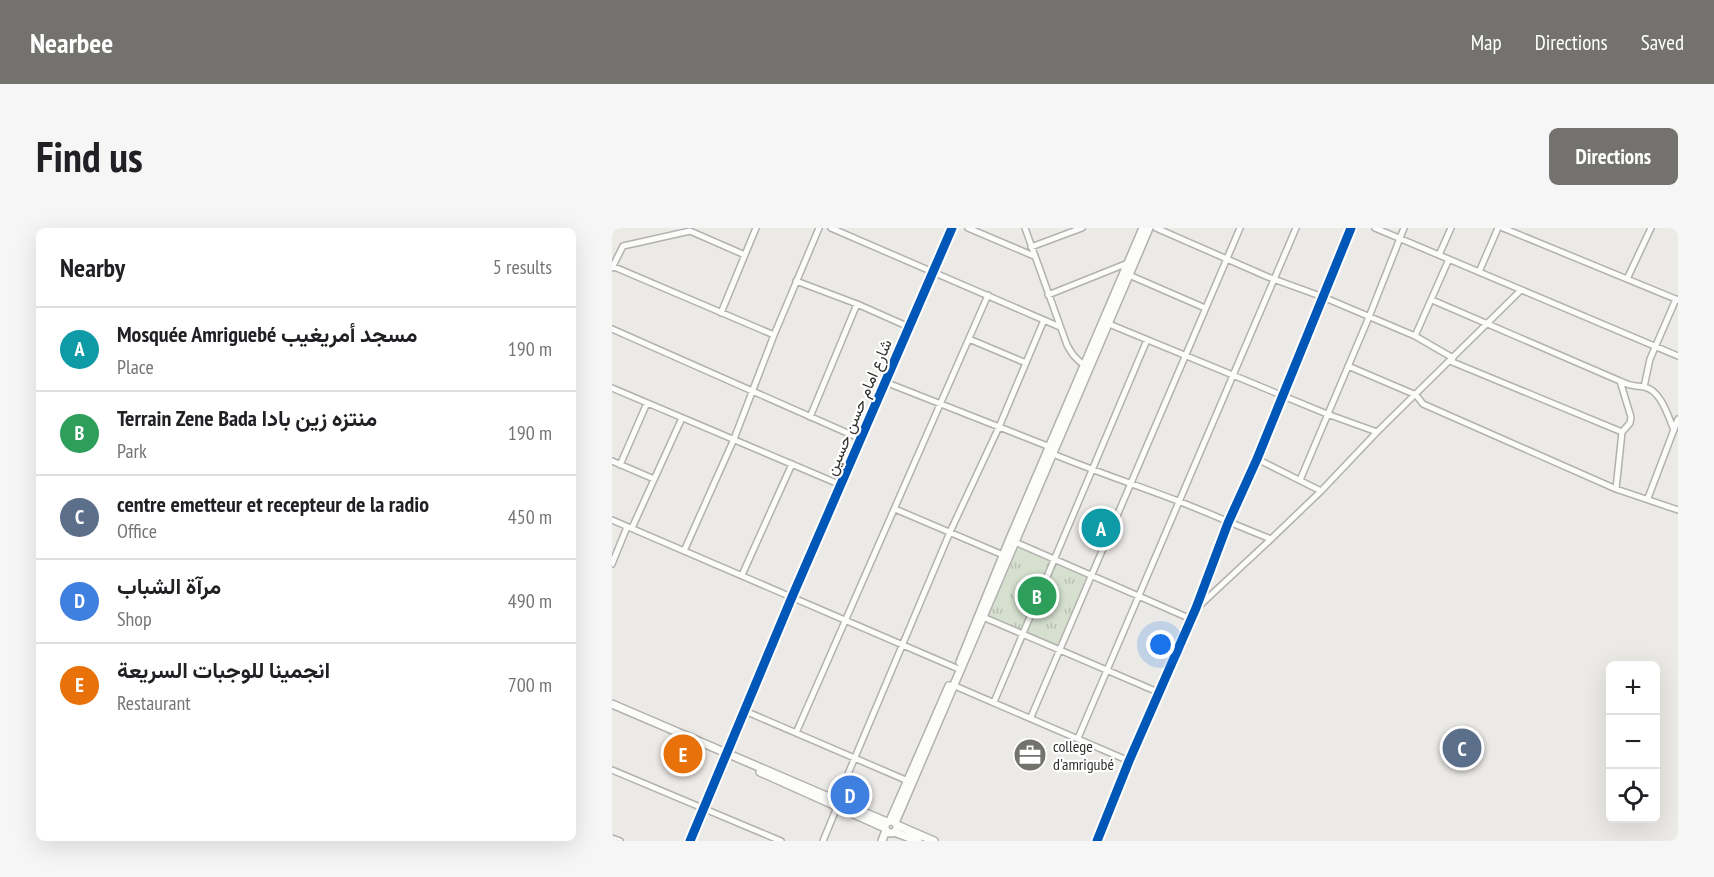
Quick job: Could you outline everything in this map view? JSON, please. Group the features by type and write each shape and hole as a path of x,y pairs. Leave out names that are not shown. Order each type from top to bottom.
{"street":[{"path":"721,313 756,228"},
{"path":"684,551 734,440 774,335 819,228"},
{"path":"831,228 1060,327"},
{"name":"شارع امام حسن حسين","path":"690,841 951,228"},
{"path":"968,228 1034,256"},
{"path":"1025,228 1067,345 1073,356 1088,366"},
{"path":"1030,247 1082,228"},
{"path":"882,841 891,827 955,686 959,669 1003,555 1088,366 1143,228"},
{"path":"1088,366 1109,324 1149,228"},
{"path":"1156,228 1415,336 1451,360 1622,432"},
{"path":"1030,717 1240,228"},
{"path":"1078,738 1296,228"},
{"path":"1097,841 1129,761 1196,608 1228,523 1257,459 1351,228"},
{"path":"1375,228 1678,356"},
{"path":"1300,480 1404,228"},
{"path":"1439,255 1451,228"},
{"path":"1479,272 1498,228"},
{"path":"1503,228 1677,299 1656,346 1647,370 1644,387"},
{"path":"1627,279 1651,228"},
{"path":"745,255 690,231 622,246 612,267 774,335"},
{"path":"1415,336 1449,259"},
{"path":"1048,295 1128,263"},
{"path":"1129,275 1205,308"},
{"path":"796,281 909,327"},
{"path":"1196,608 1271,539 1521,290"},
{"path":"796,733 988,295"},
{"path":"1432,300 1630,386 1644,387 1657,396 1674,430"},
{"path":"810,417 857,304"},
{"path":"823,841 855,758 950,532 999,427 1044,320"},
{"path":"1109,324 1327,414 1377,432"},
{"path":"612,329 861,439"},
{"path":"969,339 1026,363"},
{"path":"994,702 1147,340"},
{"path":"1348,366 1416,395 1423,404 1616,489 1678,510"},
{"path":"1616,489 1622,432 1632,417 1620,381"},
{"path":"885,382 999,427 1091,470 1180,502 1271,539"},
{"path":"612,389 841,485"},
{"path":"620,465 647,403"},
{"path":"612,564 682,418"},
{"path":"1648,498 1678,419"},
{"path":"888,841 908,781 983,617 1051,451"},
{"path":"1257,459 1321,490"},
{"path":"612,461 654,479"},
{"path":"742,575 792,464"},
{"path":"895,509 1003,555"},
{"path":"612,520 959,669"},
{"path":"1015,542 1191,619"},
{"path":"983,617 1160,693"},
{"path":"955,686 1129,761"},
{"path":"612,704 918,841"},
{"path":"612,708 726,755"},
{"path":"745,711 908,781"},
{"path":"612,770 781,841"},
{"path":"891,827 934,841"},
{"path":"612,838 620,841"}],"green space":[{"path":"1015,542 1091,575 1060,649 983,617"}],"cycle path":[{"path":"690,841 792,597 952,228"},
{"path":"1097,841 1129,761 1196,608 1228,523 1257,459 1351,228"}],"place":[{"name":"Mosquée Amriguebé مسجد أمريغيب","path":"1101,528"},
{"name":"Terrain Zene Bada منتزه زين بادا","path":"1037,596"},
{"name":"centre emetteur et recepteur de la radio","path":"1462,748"},
{"name":"انجمينا للوجبات السريعة","path":"683,754"},
{"name":"college d'amrigubé","path":"1030,755"},
{"name":"مرآة الشباب","path":"850,795"}]}
